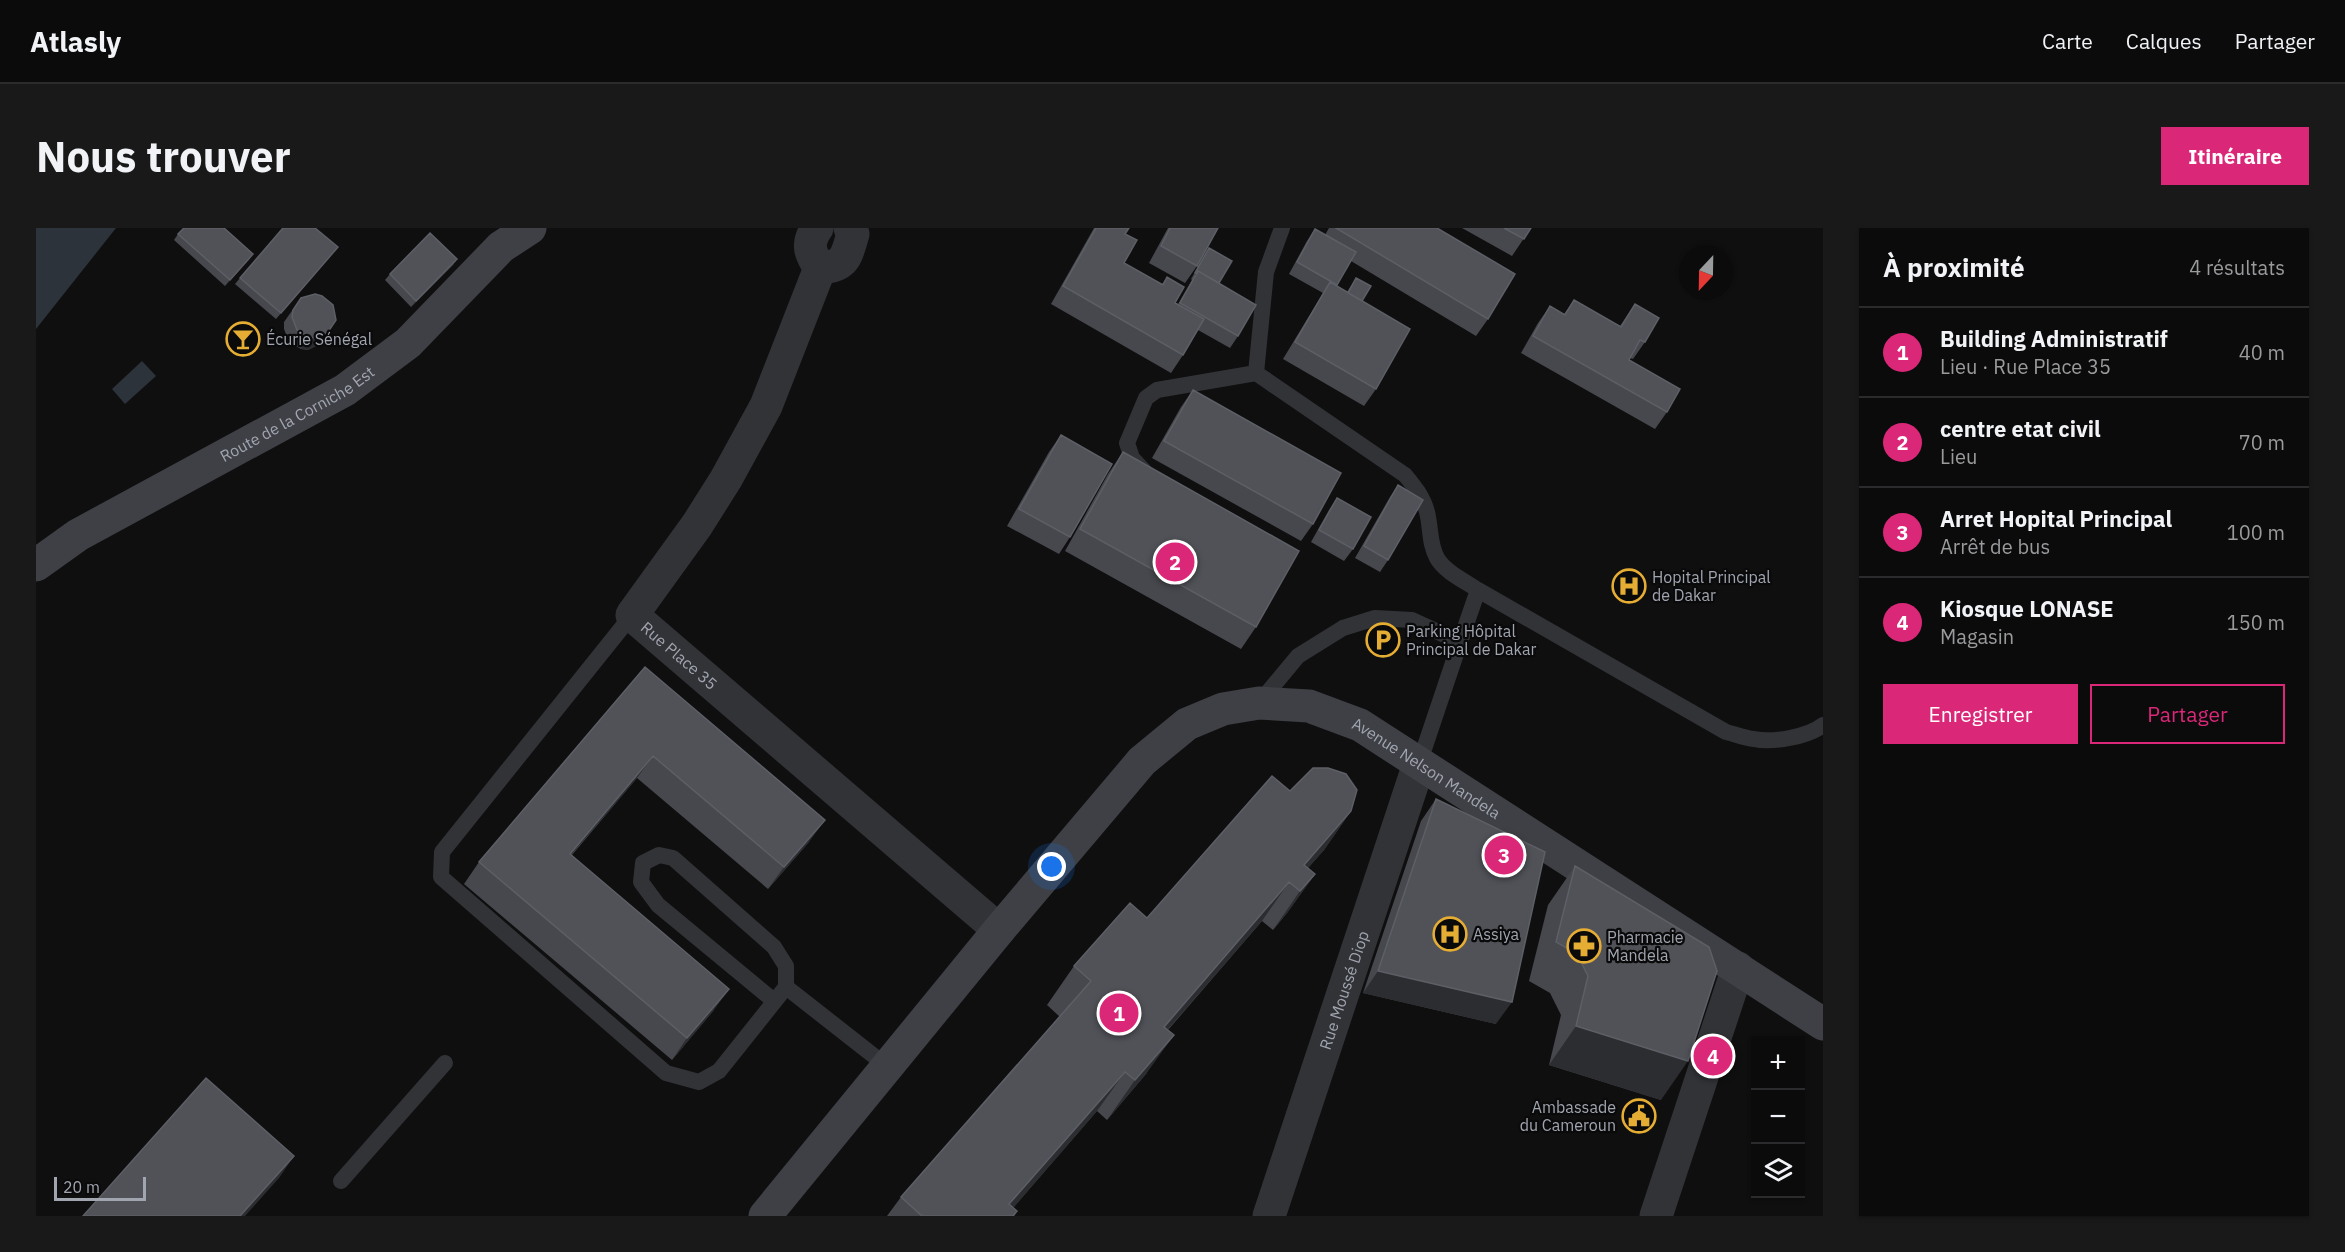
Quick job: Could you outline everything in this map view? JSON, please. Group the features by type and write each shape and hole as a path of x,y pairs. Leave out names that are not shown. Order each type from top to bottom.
{"street":[{"name":"Route de la Corniche Est","path":"36,565 78,535 345,390 408,343 501,247 530,228"},
{"path":"816,228 812,235 810,254 819,268 836,267 846,258 853,234 850,228"},
{"name":"Rue Place 35","path":"819,268 766,405 726,479 697,525 632,615 999,930"},
{"name":"Avenue Nelson Mandela","path":"765,1216 999,930 1142,761 1187,724 1223,710 1259,703 1309,705 1360,725 1823,1024"},
{"name":"Rue Moussé Diop","path":"1269,1216 1419,764"},
{"path":"1656,1216 1738,968"}],"lane":[{"path":"1256,374 1266,272 1282,228"},
{"path":"1162,482 1142,470 1132,458 1127,443 1146,398 1157,390 1256,374 1405,475 1420,492 1427,511 1432,545 1437,558 1445,567 1478,591 1726,732 1756,740 1790,738 1818,729 1823,725"},
{"path":"1419,764 1478,591"},
{"path":"632,615 442,852 441,877 666,1073 699,1082 719,1071 786,987 786,966 774,947 673,858 659,855 644,863 641,882 657,905 774,1001"},
{"path":"1259,703 1298,656 1343,628 1375,618 1412,620 1460,642"},
{"path":"786,987 888,1067"},
{"path":"341,1181 445,1063"}],"shaded area":[{"path":"36,228 116,228 36,329"},
{"path":"142,361 156,376 125,404 112,389"}],"building":[{"path":"184,228 224,228 253,254 230,280 178,234"},
{"path":"283,228 315,228 338,247 281,313 240,278"},
{"path":"1096,228 1129,228 1125,234 1137,240 1124,263 1163,285 1167,277 1184,287 1175,303 1204,319 1183,355 1063,286"},
{"path":"1170,228 1218,228 1197,266 1161,246"},
{"path":"1336,228 1437,228 1515,274 1488,319"},
{"path":"1504,228 1531,228 1524,239"},
{"path":"1315,229 1356,252 1337,285 1297,262"},
{"path":"430,233 457,259 416,301 390,274"},
{"path":"1209,248 1232,261 1219,283 1198,271 1197,274 1195,273"},
{"path":"1198,271 1256,305 1238,336 1180,303"},
{"path":"1356,278 1371,286 1362,301 1348,293"},
{"path":"1330,282 1410,329 1376,389 1295,342"},
{"path":"315,294 322,296 333,305 336,320 328,332 316,338 297,330 292,317 293,310 301,298"},
{"path":"1574,300 1621,327 1635,304 1659,318 1645,342 1640,340 1629,360 1680,389 1667,412 1533,336 1550,306 1565,315"},
{"path":"1193,390 1341,473 1313,524 1164,441"},
{"path":"1061,435 1112,464 1070,537 1019,509"},
{"path":"1123,452 1299,551 1256,627 1080,529"},
{"path":"1398,485 1423,500 1388,560 1364,546"},
{"path":"1337,498 1371,517 1353,549 1319,530"},
{"path":"645,667 825,820 784,867 653,756 570,854 729,989 687,1038 479,862"},
{"path":"1313,768 1328,768 1346,774 1357,790 1351,811 1304,865 1315,874 1300,891 1289,882 1164,1027 1174,1035 1135,1080 1125,1072 1009,1204 1017,1211 1013,1216 922,1216 901,1197 1091,981 1074,966 1130,903 1147,918 1272,776 1290,791"},
{"name":"Assiya","path":"1436,799 1545,852 1512,1002 1378,971"},
{"path":"1575,866 1709,947 1717,971 1688,1061 1576,1026 1588,976 1577,954 1556,942"},
{"path":"206,1078 294,1156 240,1216 83,1216"}],"place":[{"name":"Écurie Sénégal","path":"243,339"},
{"name":"centre etat civil","path":"1175,562"},
{"name":"Hopital Principal de Dakar","path":"1629,586"},
{"name":"Parking Hôpital Principal de Dakar","path":"1383,640"},
{"name":"Arret Hopital Principal","path":"1504,855"},
{"name":"Assiya","path":"1450,934"},
{"name":"Pharmacie Mandela","path":"1584,946"},
{"name":"Building Administratif","path":"1119,1013"},
{"name":"Kiosque LONASE","path":"1713,1056"},
{"name":"Ambassade du Cameroun","path":"1639,1116"}]}
